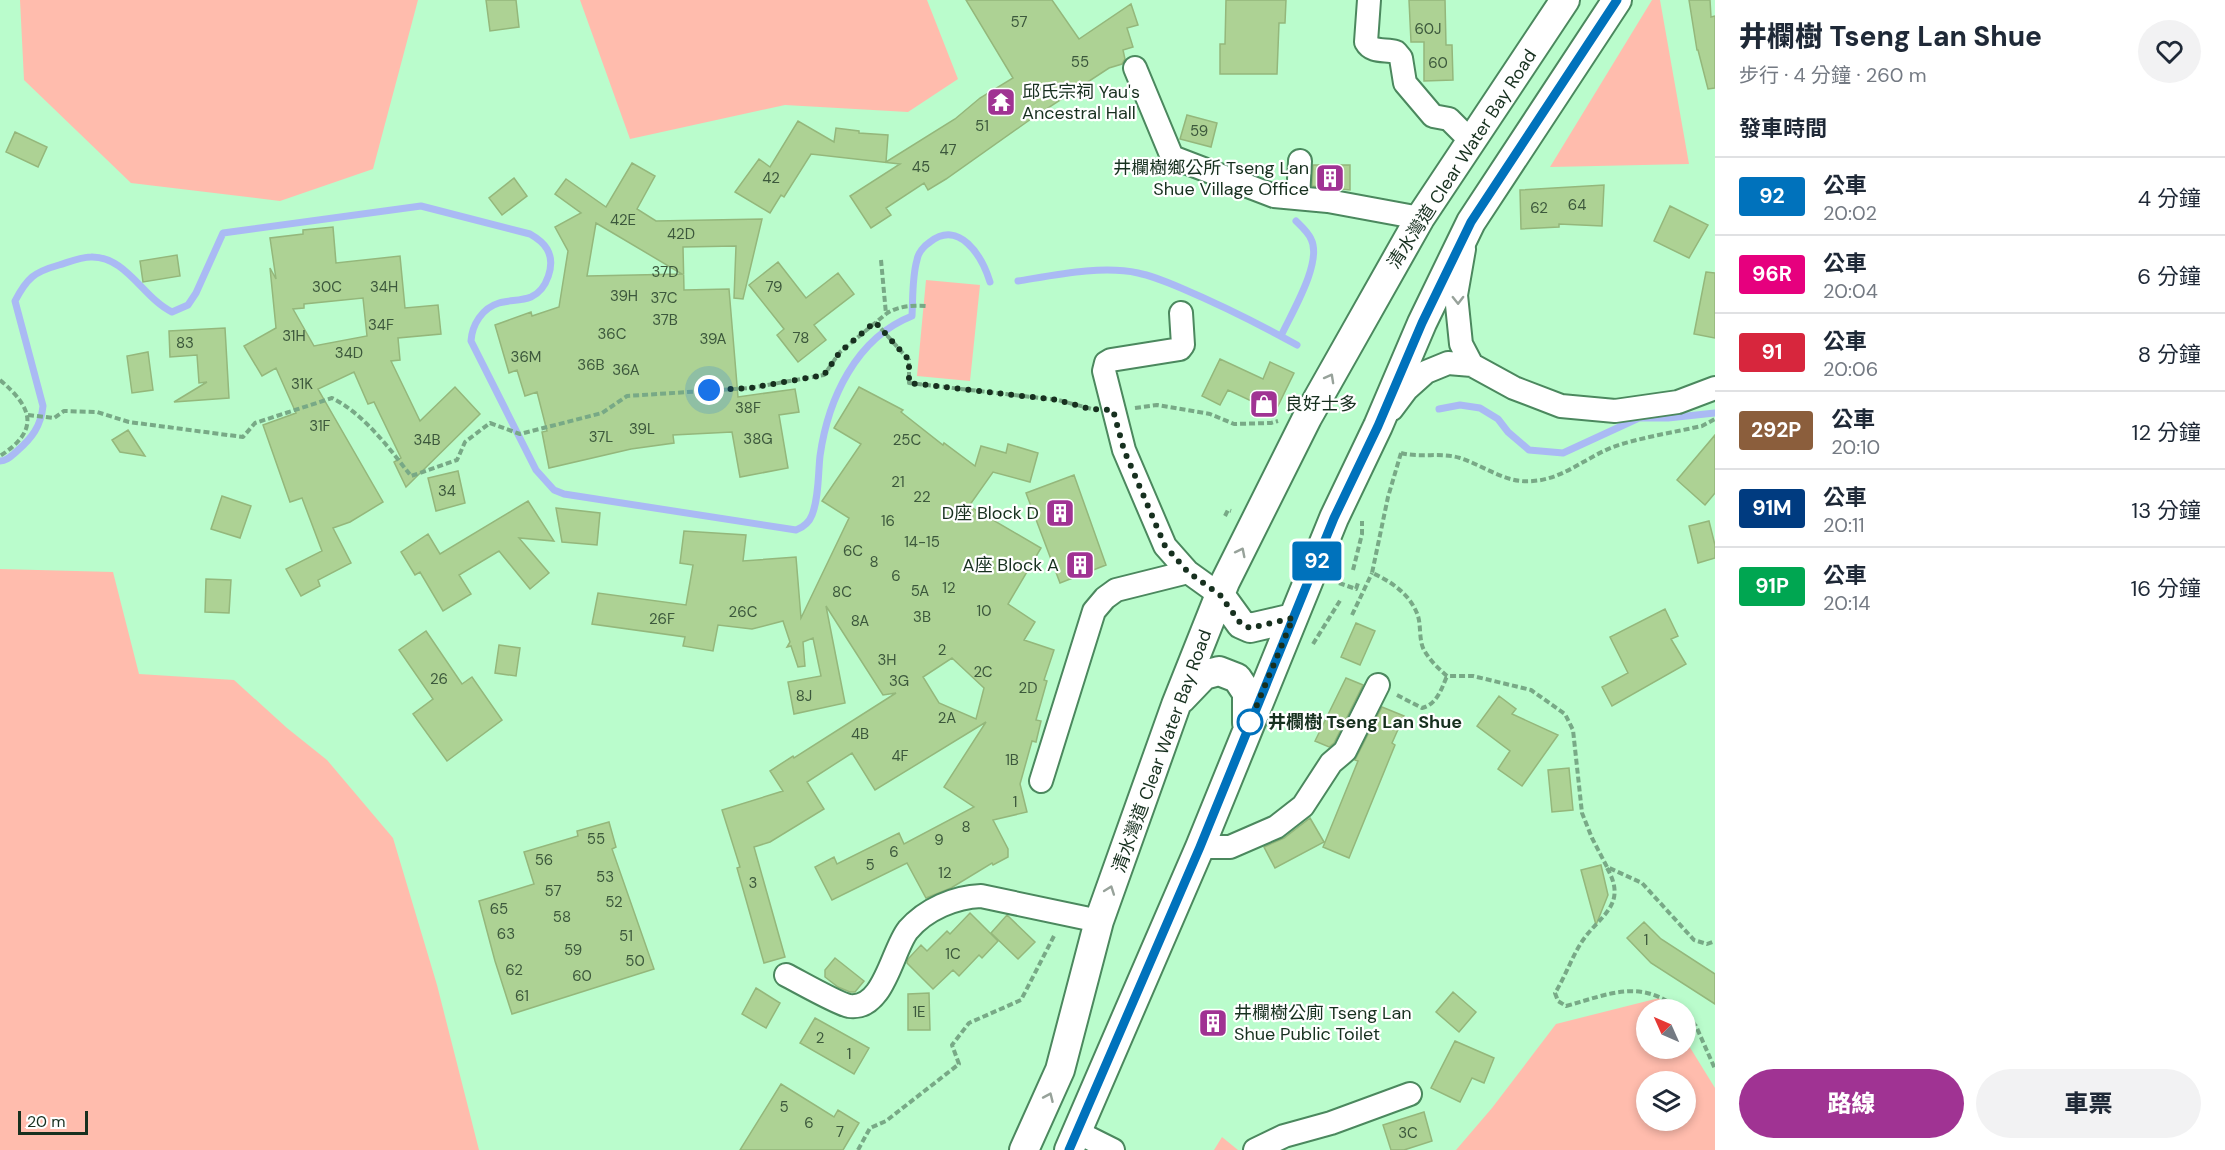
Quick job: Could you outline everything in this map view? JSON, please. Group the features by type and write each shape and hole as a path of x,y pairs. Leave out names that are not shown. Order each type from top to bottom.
{"main road":[{"name":"清水灣道 Clear Water Bay Road","path":"1024,1150 1060,1070 1099,921 1176,705 1220,595 1308,418 1419,218 1565,0"},
{"path":"1073,1141 1200,847 1334,518 1385,438 1422,323 1471,222 1617,0"},
{"path":"1220,595 1241,624 1250,628 1293,618"},
{"path":"1176,705 1204,675 1219,671 1237,678 1247,693 1247,729"}],"street":[{"path":"1368,0 1366,42 1368,47 1395,52 1401,58 1405,83 1426,108 1433,116 1449,119 1471,141"},
{"path":"1135,68 1172,157 1274,196 1328,201 1419,218"},
{"path":"1298,198 1300,161"},
{"path":"1471,222 1456,295 1461,344 1472,365"},
{"path":"1182,313 1183,345 1180,349 1111,360 1106,363 1104,371 1124,450 1165,546 1188,572 1220,595"},
{"path":"1385,438 1407,389 1426,372 1448,363 1472,365 1514,388 1561,406 1615,411 1678,402 1715,388"},
{"path":"1041,781 1094,610 1116,590 1188,572"},
{"path":"1200,847 1230,847 1276,827 1303,806 1330,763 1346,750 1378,685"},
{"path":"786,975 848,1006 860,1004 873,997 882,986 909,930 942,905 964,896 981,896 1099,921"},
{"path":"1265,1148 1284,1136 1331,1124 1410,1094"},
{"path":"1073,1141 1113,1150"}],"path":[{"path":"881,260 886,314"},
{"path":"28,415 54,418 64,411 97,412 129,422 243,437 255,423 332,398 346,405 390,449 411,476 457,460 465,442 490,423 520,434 602,412 627,396 750,388 824,375 840,352 886,314 892,310 916,305 927,306"},
{"path":"877,323 909,360 909,383 1058,400 1090,409 1113,410 1157,405 1210,414 1234,424 1270,423 1296,416 1308,418"},
{"path":"0,380 15,395 28,415 28,427 17,444 0,456"},
{"path":"1385,438 1401,453 1457,457 1516,482 1534,482 1554,478 1613,447 1702,426 1715,419"},
{"path":"1352,615 1372,573 1388,497 1401,453"},
{"path":"1353,570 1362,534 1362,517"},
{"path":"1372,573 1386,579 1410,600 1418,616 1422,646 1436,666 1447,676 1473,676 1531,690 1565,714 1574,730 1582,813 1611,875 1616,895 1611,909 1581,943 1555,993 1558,1001 1566,1006 1618,992 1638,990 1654,994 1662,999"},
{"path":"1339,583 1356,589 1358,584"},
{"path":"1378,685 1422,708 1431,706 1438,697 1447,676"},
{"path":"1607,867 1642,883 1695,940 1707,944 1715,941"},
{"path":"858,1150 870,1128 886,1121 959,1064 952,1045 969,1023 1021,1000 1042,956"},
{"path":"1696,1026 1715,1069"}],"shaded area":[{"path":"20,0 418,0 373,169 280,201 131,183 24,80"},
{"path":"580,0 927,0 958,79 908,112 785,105 630,139"},
{"path":"1652,0 1660,0 1689,164 1550,167"},
{"path":"926,280 980,285 970,381 917,376"},
{"path":"0,569 113,572 139,674 234,680 287,728 327,760 393,838 437,985 479,1150 0,1150"},
{"path":"1636,1004 1636,1059 1696,1057 1715,1088 1715,1150 1456,1150 1492,1108 1556,1024"},
{"path":"1222,1137 1238,1150 1214,1150"}],"building":[{"path":"486,0 516,0 519,27 490,31"},
{"path":"966,0 1052,0 1079,39 1131,4 1138,25 1127,28 1133,47 1123,50 1125,59 1122,64 1109,68 928,190 924,183 886,208 891,215 871,228 850,196 900,164 811,154 784,197 781,195 770,213 735,192 759,159 770,167 798,121 834,142 836,128 859,131 859,133 888,135 886,162 955,119 980,98 1013,78"},
{"path":"1226,0 1286,0 1285,23 1279,23 1277,74 1220,74 1220,44 1225,44"},
{"path":"1409,0 1445,0 1446,45 1452,45 1453,80 1424,81 1424,42 1411,42"},
{"path":"1689,0 1710,0 1711,17 1715,16 1715,88 1708,89 1697,50"},
{"path":"1187,115 1217,123 1211,147 1180,139"},
{"path":"15,132 47,147 38,167 6,152"},
{"path":"632,163 655,176 637,209 656,221 762,219 743,299 734,298 736,246 683,247 684,290 729,289 738,397 795,389 799,412 779,415 788,468 740,477 732,432 673,435 674,443 631,449 549,468 542,432 547,431 537,392 525,396 517,370 509,373 495,325 531,312 532,316 559,307 568,251 555,227 581,213 555,194 566,179 606,207","holes":["596,223 682,274 587,276"]},
{"name":"井欄樹鄉公所 Tseng Lan Shue Village Office","path":"1313,165 1350,165 1350,190 1312,186"},
{"path":"514,178 527,196 502,215 489,198"},
{"path":"1604,185 1602,226 1559,224 1559,227 1521,229 1520,190"},
{"path":"1670,206 1708,225 1689,258 1654,241"},
{"path":"333,227 336,263 400,256 405,308 438,305 441,334 398,338 400,360 391,361 420,421 455,387 480,414 406,487 394,462 401,458 374,402 368,404 354,372 318,389 383,502 350,522 333,528 351,563 318,580 320,586 301,596 286,569 322,551 302,498 290,502 263,425 296,413 276,368 262,376 244,346 276,328 270,268 276,279 270,238 303,234 303,230","holes":["363,298 367,336 314,346 293,309 304,308 304,304"]},
{"path":"177,255 180,276 143,282 140,261"},
{"path":"778,262 806,298 838,273 854,294 814,325 826,340 798,362 777,335 784,329 749,285"},
{"path":"1706,272 1715,273 1715,338 1694,334"},
{"path":"225,328 229,398 174,402 207,382 199,383 197,355 170,357 169,331"},
{"path":"148,352 153,390 132,393 127,356"},
{"path":"1220,359 1263,379 1270,362 1294,373 1275,412 1228,390 1220,405 1202,396"},
{"path":"859,387 903,410 901,412 943,445 944,443 975,466 981,446 1006,453 1008,444 1038,453 1030,482 993,472 969,506 1041,548 1008,604 1035,622 1024,640 1054,650 1044,680 1047,681 1036,720 1041,721 1036,742 1032,741 1020,784 1027,812 993,820 1008,849 1008,857 993,865 992,863 951,888 926,898 907,863 832,900 815,867 834,857 837,864 899,833 904,844 974,807 944,787 986,722 875,790 852,753 807,782 824,809 770,842 754,847 785,957 764,963 737,868 740,867 722,810 783,791 770,771 896,693 883,695 826,606 845,703 794,714 788,682 821,676 813,638 803,642 805,666 798,667 791,646 787,647 790,642 783,621 752,629 718,625 713,651 683,646 685,637 592,624 598,593 686,605 693,565 680,563 684,531 746,535 743,561 796,557 801,618 849,518 822,501 861,444 834,428","holes":["952,658 984,688 976,719 939,703 923,677"]},
{"path":"128,430 145,456 120,452 112,440"},
{"path":"1715,435 1715,493 1705,505 1677,480"},
{"path":"458,471 465,503 436,511 428,478"},
{"path":"1074,475 1106,565 1060,583 1026,493"},
{"path":"222,496 251,506 240,538 211,529"},
{"path":"528,501 554,541 519,538 549,573 530,589 499,551 459,575 471,594 443,611 420,572 415,575 401,552 428,534 440,554"},
{"path":"556,508 600,513 597,545 562,542"},
{"path":"1709,521 1715,545 1715,558 1698,563 1689,526"},
{"path":"206,579 231,580 229,613 205,612"},
{"path":"1665,609 1678,636 1671,639 1686,664 1612,706 1602,687 1628,673 1610,637"},
{"path":"1356,623 1375,631 1360,665 1341,657"},
{"path":"426,631 462,684 472,677 502,720 447,761 413,714 433,699 399,650"},
{"path":"499,645 520,648 516,676 495,673"},
{"path":"1346,678 1363,685 1334,743 1329,747 1315,741"},
{"path":"1499,696 1516,709 1512,714 1558,735 1522,786 1498,769 1510,751 1477,726"},
{"path":"1382,707 1404,716 1392,743 1395,745 1349,858 1323,847 1358,761 1355,760"},
{"path":"1569,768 1573,810 1552,812 1548,770"},
{"path":"1310,818 1324,842 1275,868 1264,847 1284,838"},
{"path":"609,822 616,847 612,849 654,969 512,1014 479,901 534,884 524,852 578,836 577,831"},
{"path":"1601,865 1608,895 1596,925 1581,870"},
{"path":"970,913 998,941 982,958 979,955 959,976 953,970 933,989 907,963 908,959 921,945 927,951 947,931 950,934"},
{"path":"1007,915 1035,942 1018,959 991,933"},
{"path":"1644,922 1661,939 1715,974 1715,1004 1651,963 1627,938"},
{"path":"835,958 864,981 855,992 838,987 825,977 825,970"},
{"path":"756,988 780,1003 766,1028 742,1014"},
{"path":"1453,992 1476,1012 1459,1032 1436,1012"},
{"path":"929,993 930,1030 908,1030 908,994"},
{"path":"815,1018 869,1048 854,1074 800,1043"},
{"path":"1455,1041 1494,1058 1484,1083 1472,1078 1460,1102 1431,1088"},
{"path":"781,1084 834,1117 838,1110 859,1123 843,1150 740,1150"},
{"path":"1424,1112 1432,1141 1404,1150 1391,1150 1383,1125"}],"waterway":[{"path":"0,461 9,458 27,441 38,426 42,413 43,406 15,301 23,287 37,273 79,259 91,257 103,259 124,270 162,306 172,312 188,305 196,293 223,233 421,206 530,234 544,244 550,255 550,269 542,289 531,297 493,305 479,318 473,329 471,341 536,470 554,490 564,494 796,530 806,524 812,515 824,435 838,392 860,355 875,339 892,326 912,316 914,273 922,250 941,236 950,235 960,238 975,252 990,282"},
{"path":"1281,336 1304,288 1313,261 1314,249 1311,239 1296,221"},
{"path":"1018,281 1094,270 1144,274 1211,301 1297,345"},
{"path":"1439,409 1460,405 1480,408 1498,419 1508,432 1529,450 1563,453 1639,418 1668,418 1715,413"}],"bus line":[{"name":"92","path":"1069,1150 1200,847 1334,518 1378,426 1422,323 1471,222 1617,0"}],"place":[{"name":"邱氏宗祠 Yau's Ancestral Hall","path":"1001,102"},
{"name":"井欄樹鄉公所 Tseng Lan Shue Village Office","path":"1330,178"},
{"name":"良好士多","path":"1264,404"},
{"name":"D座 Block D","path":"1060,513"},
{"name":"A座 Block A","path":"1080,565"},
{"name":"井欄樹 Tseng Lan Shue","path":"1250,722"},
{"name":"井欄樹公廁 Tseng Lan Shue Public Toilet","path":"1213,1023"}],"route":[{"path":"709,390 750,388 824,375 840,352 875,322 909,360 909,383 1058,400 1090,409 1113,410 1124,450 1165,546 1188,572 1220,595 1241,624 1250,628 1293,618 1247,729 1250,722"}]}
